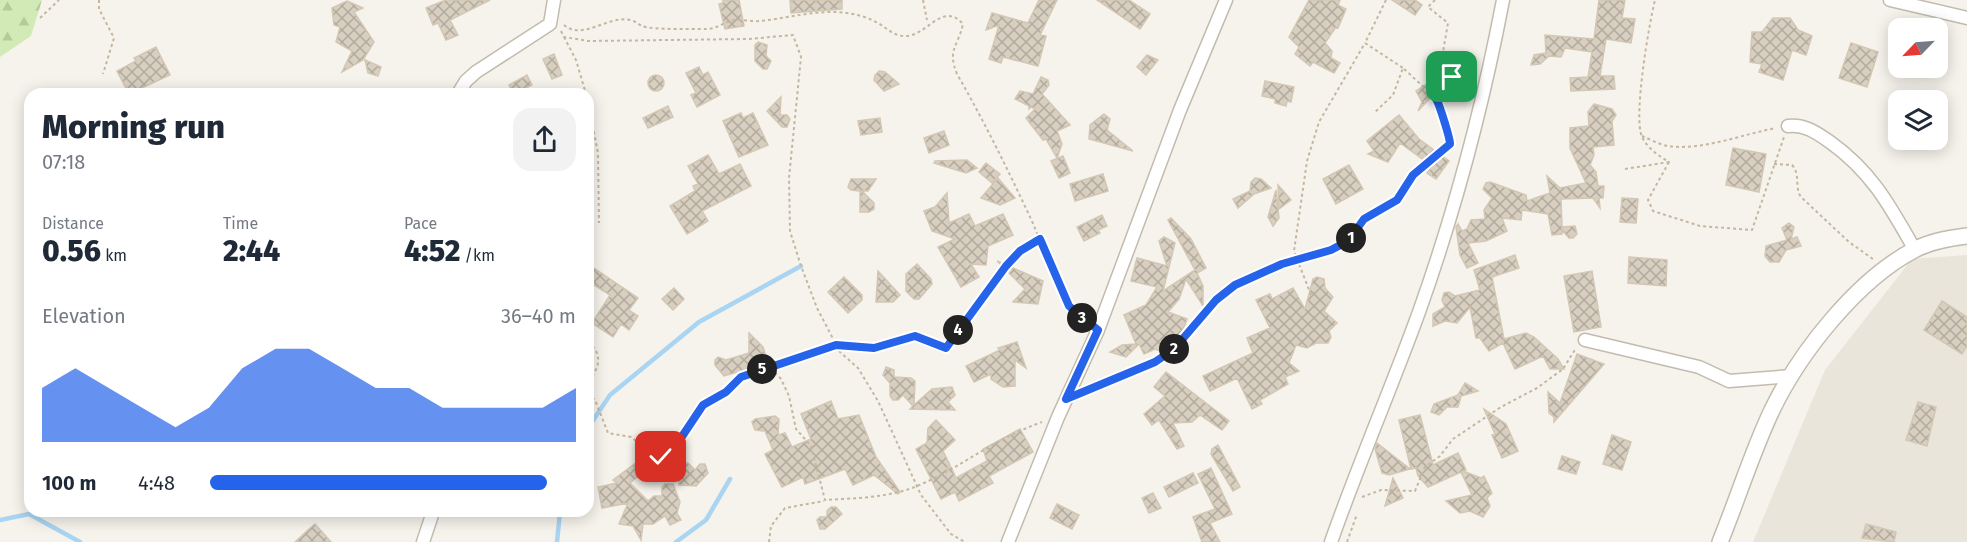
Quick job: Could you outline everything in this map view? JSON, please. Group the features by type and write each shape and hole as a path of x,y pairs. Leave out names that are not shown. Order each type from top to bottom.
{"street":[{"path":"462,88 466,81 544,29 553,15 554,0"},
{"path":"1008,542 1058,417 1098,330 1180,110 1226,0"},
{"path":"1331,542 1419,311 1474,132 1490,68 1503,0"},
{"path":"1890,0 1967,18"},
{"path":"1788,126 1798,125 1813,131 1861,166 1880,190 1915,250"},
{"path":"1720,542 1773,410 1808,350 1846,304 1887,269 1915,250 1967,236"},
{"path":"1585,340 1699,367 1729,381 1792,376"},
{"path":"423,542 431,517"}],"path":[{"path":"40,18 59,0"},
{"path":"99,0 99,9 114,38 103,74"},
{"path":"923,0 927,20"},
{"path":"1311,296 1297,260 1294,241 1311,142 1319,122 1365,43 1386,0"},
{"path":"1435,0 1428,6 1448,23 1443,52 1454,70 1452,77 1436,99"},
{"path":"1655,0 1647,37 1641,93 1642,136 1656,155 1669,162"},
{"path":"553,15 569,29 578,31 624,20 650,27 708,29 722,27 729,21 755,21 840,12 859,15 877,22 893,33 906,37 919,31 932,13"},
{"path":"958,14 963,24 952,50 952,61 1040,239 1069,306 1098,330"},
{"path":"553,15 576,60 583,88"},
{"path":"564,37 588,41 749,39 793,35 801,57 789,178 790,231 801,266 817,308 840,352 858,368 878,401 921,495 951,534 965,542"},
{"path":"1066,399 1155,362 1174,349 1216,300 1235,285 1297,260 1331,250 1348,241 1364,219 1397,200 1413,175 1450,144 1443,124 1442,110 1436,99 1403,68 1365,43"},
{"path":"1375,112 1393,94 1403,68"},
{"path":"1642,136 1668,146 1677,146 1713,143 1788,126"},
{"path":"1669,162 1648,200 1653,211 1700,225 1752,230 1788,126"},
{"path":"594,133 598,153 599,223"},
{"path":"1625,169 1669,162"},
{"path":"1774,164 1792,165 1797,173 1797,190 1802,197 1849,242 1887,269"},
{"path":"594,399 608,433 631,437 657,457 661,457 675,447 703,405 726,392 741,377 836,345 874,348 915,336 946,348 1006,266 1020,251 1040,239"},
{"path":"1360,500 1365,495 1381,490 1415,491 1425,467 1440,456 1453,439 1563,369 1570,353 1585,340"},
{"path":"594,352 599,361 594,374"},
{"path":"770,367 787,390 796,429 811,446 825,500"},
{"path":"769,542 771,526 786,508 825,500 882,495 923,484 1011,433 1058,417"},
{"path":"1347,542 1358,510"}],"shaded area":[{"path":"1967,255 1967,542 1753,542 1825,370 1912,259"}],"green space":[{"path":"0,0 42,0 31,36 0,57"}],"building":[{"path":"446,0 490,0 450,20 458,35 446,40 438,23 433,25 426,8"},
{"path":"723,0 739,0 744,26 725,29 719,4 723,3"},
{"path":"790,0 842,0 842,9 791,13"},
{"path":"1039,0 1057,0 1040,35 1046,36 1038,66 1003,57 1001,63 989,59 999,25 986,30 992,13 1028,23"},
{"path":"1097,0 1129,0 1150,14 1140,29"},
{"path":"1309,0 1340,0 1338,5 1346,9 1338,28 1336,27 1325,43 1332,51 1331,58 1340,63 1334,73 1313,62 1310,66 1295,54 1299,47 1289,37"},
{"path":"1392,0 1415,0 1422,5 1415,15"},
{"path":"1599,0 1625,0 1622,18 1635,19 1631,43 1606,39 1600,76 1614,76 1615,89 1571,91 1570,78 1588,77 1592,52 1565,48 1561,57 1549,56 1540,64 1531,65 1534,55 1546,53 1545,35 1594,39"},
{"path":"347,1 363,8 354,12 374,42 363,60 342,72 352,51 336,42 340,27 334,25 332,8"},
{"path":"1773,18 1790,18 1798,30 1812,36 1806,55 1792,50 1783,80 1759,72 1762,64 1750,62 1752,32 1762,32"},
{"path":"758,42 767,45 766,56 771,61 767,69 763,69 755,61 755,45"},
{"path":"1851,43 1878,52 1867,87 1839,78"},
{"path":"156,47 170,75 142,88 126,88 117,71 136,61 134,58"},
{"path":"554,54 562,75 552,79 543,59"},
{"path":"1147,55 1158,60 1146,75 1137,67"},
{"path":"365,60 381,67 378,76 368,73"},
{"path":"1445,66 1450,73 1453,73 1418,111 1422,102 1416,91 1438,77 1440,68"},
{"path":"699,67 703,75 708,72 720,95 697,107 691,95 696,93 686,73"},
{"path":"879,71 885,72 899,84 884,91 874,80"},
{"path":"527,75 532,85 526,88 511,88 509,85"},
{"path":"656,75 662,77 664,83 662,89 656,91 650,89 648,83 650,77"},
{"path":"1041,77 1048,80 1049,85 1042,94 1070,125 1057,131 1062,144 1057,158 1046,139 1043,140 1026,118 1035,109 1031,107 1029,109 1029,106 1015,99 1020,91 1033,94"},
{"path":"1265,81 1294,87 1291,102 1287,101 1286,106 1275,103 1275,99 1262,96"},
{"path":"781,97 780,115 787,115 790,119 787,127 782,127 767,111"},
{"path":"1594,104 1612,109 1616,115 1612,121 1614,145 1593,147 1594,155 1590,165 1596,172 1598,186 1604,186 1603,198 1599,198 1600,208 1593,198 1561,199 1562,227 1575,226 1577,234 1573,238 1569,238 1562,230 1562,234 1552,235 1548,214 1522,210 1521,220 1502,218 1507,231 1486,241 1468,243 1478,263 1467,268 1460,255 1456,227 1458,224 1462,231 1467,229 1471,220 1485,219 1484,210 1492,198 1483,189 1486,183 1490,182 1526,195 1527,201 1550,193 1547,176 1560,188 1586,183 1570,148 1570,128 1589,126 1588,112"},
{"path":"668,106 673,117 648,128 643,118"},
{"path":"741,113 743,118 753,113 768,145 739,157 723,121"},
{"path":"1104,114 1110,119 1107,130 1133,151 1089,139 1090,125"},
{"path":"1399,115 1419,139 1449,161 1436,179 1427,173 1432,166 1400,143 1388,162 1368,154 1374,151 1367,141"},
{"path":"880,118 882,132 861,135 858,121"},
{"path":"944,131 949,145 929,153 924,138"},
{"path":"1733,148 1766,154 1759,192 1726,185"},
{"path":"708,155 719,174 740,164 751,186 702,211 708,221 687,234 670,206 695,191 693,186 698,184 688,166"},
{"path":"1063,156 1070,173 1059,178 1051,161"},
{"path":"967,160 977,168 966,173 934,163 935,161"},
{"path":"986,163 1000,174 992,183 979,172"},
{"path":"1349,165 1363,189 1336,204 1323,179"},
{"path":"1103,174 1108,191 1075,201 1070,184"},
{"path":"998,178 1015,198 1000,205 981,198"},
{"path":"1255,178 1261,179 1271,188 1254,194 1238,208 1233,199 1250,191 1251,182"},
{"path":"851,179 876,179 868,191 862,191 874,203 874,209 869,212 860,212 860,191 851,190 848,187"},
{"path":"1278,185 1291,200 1279,209"},
{"path":"1276,190 1279,218 1273,226 1268,217"},
{"path":"947,193 949,223 969,214 975,226 1003,214 1013,235 988,246 986,265 971,264 979,277 961,287 938,247 955,239 932,231 924,211 935,207"},
{"path":"1622,198 1638,199 1636,223 1620,222"},
{"path":"1102,215 1107,226 1098,230 1100,233 1084,241 1077,227"},
{"path":"1171,218 1191,239 1206,268 1197,273 1203,286 1203,306 1186,279 1179,299 1168,312 1187,319 1180,339 1175,337 1168,354 1155,349 1144,354 1139,344 1126,357 1110,352 1122,345 1136,344 1124,315 1146,305 1157,287 1131,281 1137,258 1167,266 1159,241 1164,237 1175,243 1163,291 1195,270 1168,220"},
{"path":"1789,223 1794,227 1791,239 1797,237 1801,246 1786,250 1779,262 1770,262 1765,256 1766,246 1787,240 1782,228"},
{"path":"1515,255 1519,268 1492,277 1504,339 1526,333 1534,337 1558,359 1564,369 1550,369 1543,356 1515,369 1503,343 1489,351 1480,338 1476,338 1470,307 1457,323 1445,321 1433,326 1433,314 1445,307 1442,300 1444,293 1449,292 1455,296 1480,290 1474,270"},
{"path":"1629,257 1667,260 1666,286 1628,283"},
{"path":"997,261 1043,281 1038,304 1013,302 1025,289"},
{"path":"917,264 931,279 932,284 919,299 914,299 906,291 906,274"},
{"path":"594,268 638,298 629,310 638,316 629,330 621,324 613,337 594,324 594,320 610,295 594,285"},
{"path":"878,271 900,295 893,302 876,302"},
{"path":"1592,271 1601,327 1574,332 1564,276"},
{"path":"844,277 862,295 862,300 848,313 828,292"},
{"path":"1317,277 1324,279 1325,288 1333,297 1324,311 1337,323 1329,331 1331,337 1328,343 1316,343 1307,348 1296,345 1289,363 1299,371 1285,377 1288,384 1260,400 1262,404 1252,409 1237,378 1210,391 1203,376 1253,353 1247,338 1270,328 1256,300 1270,294 1272,299 1293,288 1305,309 1313,279"},
{"path":"674,288 684,299 673,310 662,299"},
{"path":"1942,301 1967,317 1967,346 1962,354 1924,330"},
{"path":"749,333 763,347 768,363 724,376 715,365 715,360 718,357 726,360 749,353"},
{"path":"1017,342 1026,368 1015,360 1015,386 1003,387 991,379 991,374 974,382 966,366 1000,350 998,348"},
{"path":"1577,354 1604,364 1554,422 1554,417 1549,413 1548,392 1560,403"},
{"path":"886,367 894,370 894,377 911,378 915,381 914,405 932,389 952,387 955,395 948,402 955,410 910,409 913,406 903,395 898,400 893,400 890,396 890,383 883,375"},
{"path":"1166,372 1229,421 1222,430 1200,415 1192,422 1173,423 1184,446 1177,449 1159,420 1152,425 1144,414 1165,396 1154,387"},
{"path":"1465,383 1478,391 1461,396 1458,407 1447,407 1439,415 1431,412 1434,404 1458,395"},
{"path":"831,401 838,419 859,415 876,457 900,492 898,494 874,475 853,485 845,469 805,484 803,477 782,487 765,454 773,450 765,431 755,430 752,422 755,419 775,416 779,419 778,435 785,433 792,447 811,439 801,414"},
{"path":"1918,402 1936,407 1927,446 1906,440"},
{"path":"1484,409 1506,424 1518,451 1502,458"},
{"path":"1420,415 1433,465 1458,453 1466,470 1463,471 1481,478 1484,476 1492,493 1487,498 1490,506 1483,517 1470,511 1460,513 1446,501 1472,495 1461,472 1428,487 1418,476 1416,468 1411,469 1399,420"},
{"path":"936,420 955,440 943,451 950,465 945,470 951,467 956,478 987,461 983,449 1020,429 1033,452 989,476 993,483 959,501 955,492 941,499 916,449 927,443 928,428"},
{"path":"1612,435 1631,442 1622,470 1603,464"},
{"path":"1377,443 1410,469 1389,475 1382,473 1375,449"},
{"path":"1218,445 1240,487 1233,491 1211,454 1212,449"},
{"path":"645,456 653,459 653,464 650,468 635,467 641,474 630,483 648,501 654,496 662,496 662,487 665,484 673,484 680,502 677,513 681,520 670,525 665,516 653,524 643,524 641,540 633,526 619,524 628,503 602,508 598,487 617,483 613,480"},
{"path":"1562,456 1580,462 1576,474 1558,469"},
{"path":"688,463 695,470 700,464 705,464 708,473 696,486 679,485 679,466"},
{"path":"1211,468 1232,514 1210,523 1220,542 1202,542 1193,517 1215,509 1198,474"},
{"path":"1193,473 1198,483 1169,497 1164,487"},
{"path":"1393,478 1403,498 1385,506"},
{"path":"1153,493 1161,508 1149,513 1142,498"},
{"path":"1057,504 1079,515 1072,529 1050,518"},
{"path":"831,507 836,507 842,514 825,529 820,529 817,520 820,517 827,517 827,511"},
{"path":"315,524 331,542 295,542 309,529"},
{"path":"1866,524 1896,532 1894,542 1862,538"}],"waterway":[{"path":"594,419 610,395 699,322 801,266"},
{"path":"676,542 706,520 730,479"},
{"path":"0,520 24,515"},
{"path":"34,517 80,542"},
{"path":"557,542 560,517"}],"route":[{"path":"661,457 675,447 703,405 726,392 741,377 759,370 836,345 861,349 874,348 915,336 946,348 951,345 955,334 1006,266 1020,251 1040,239 1060,290 1069,306 1098,330 1066,399 1155,362 1174,349 1216,300 1235,285 1282,264 1331,250 1348,241 1364,219 1397,200 1413,175 1450,144 1450,138 1443,124 1442,110 1436,99 1452,77"}]}
